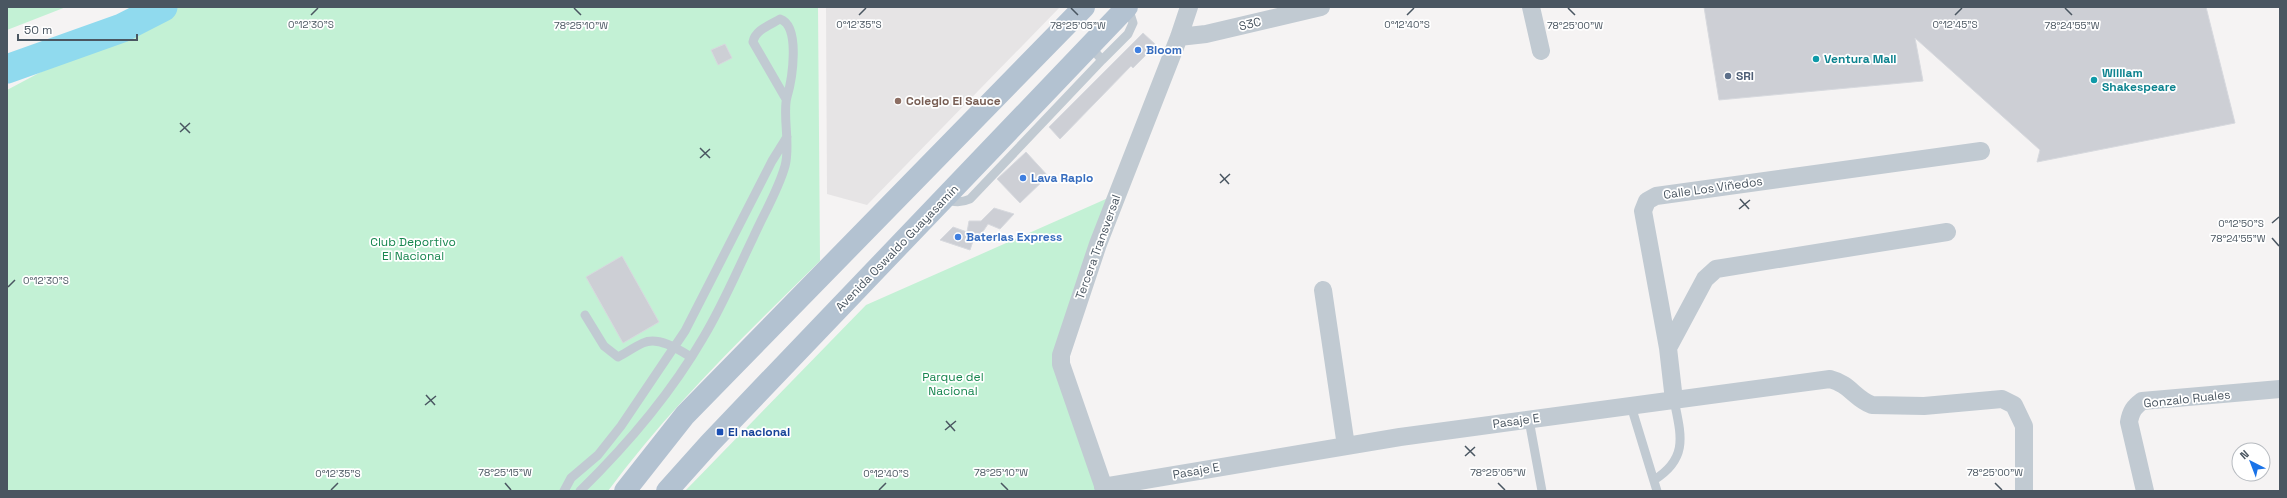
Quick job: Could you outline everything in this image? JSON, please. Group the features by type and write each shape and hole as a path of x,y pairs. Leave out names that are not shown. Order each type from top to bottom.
{"main road":[{"path":"625,491 685,415 1084,7"},
{"name":"Avenida Oswaldo Guayasamín","path":"667,491 715,438 945,198 1096,53 1128,7"}],"street":[{"name":"Tercera Transversal","path":"1104,489 1061,364 1061,355 1098,244 1179,37 1189,7"},
{"name":"S3C","path":"1179,37 1206,34 1321,7"},
{"path":"1531,7 1541,51"},
{"name":"Calle Los Viñedos","path":"1674,400 1668,348 1643,211 1646,201 1656,196 1981,151"},
{"path":"1668,348 1705,279 1716,269 1947,232"},
{"path":"1323,290 1346,446"},
{"name":"Pasaje E","path":"1104,489 1346,446 1830,379 1842,382 1866,403 1872,405 1924,406 2002,399 2014,405 2024,426 2024,491"},
{"name":"Gonzalo Ruales","path":"2145,491 2130,422 2131,412 2135,406 2142,401 2280,389"}],"lane":[{"path":"580,491 638,430 691,357 706,332 786,166 788,136 786,99 793,72 791,28 785,20 780,19 758,32 754,36 753,42 786,99"},
{"path":"564,491 571,478 598,455 621,426 674,347 727,252 772,161 788,136"},
{"path":"585,314 604,346 618,357 644,342 656,341 674,347 691,357"},
{"path":"1654,480 1666,473 1675,462 1680,447 1681,435 1674,400"},
{"path":"1631,406 1657,491"},
{"path":"1529,420 1542,491"}],"shaded area":[{"name":"Colegio El Sauce","path":"826,7 1060,7 867,205 827,194"}],"green space":[{"path":"7,7 66,7 7,30"},
{"name":"Club Deportivo El Nacional","path":"163,7 818,7 820,261 737,344 683,401 632,460 608,491 7,491 7,90"},
{"name":"Parque del Nacional","path":"1115,195 1058,355 1103,491 685,491 866,305"}],"building":[{"name":"William Shakespeare","path":"1704,7 2206,7 2235,123 2037,162 2040,150 1915,38 1923,81 1719,100"},
{"path":"1143,33 1156,45 1133,68 1131,66 1060,139 1049,127"},
{"path":"725,44 732,58 718,65 711,50"},
{"name":"Lava Rapio","path":"1026,152 1048,176 1020,203 997,179"},
{"path":"994,208 1014,214 1000,229 988,224 980,236 975,235 970,250 940,240 953,227 967,232 969,221 981,221"},
{"path":"622,256 659,322 623,343 586,277"}],"waterway":[{"path":"7,69 122,28 163,7"}],"place":[{"name":"Bloom","path":"1138,50"},
{"name":"Ventura Mall","path":"1816,59"},
{"name":"SRI","path":"1728,76"},
{"name":"William Shakespeare","path":"2094,80"},
{"name":"Colegio El Sauce","path":"898,101"},
{"name":"Lava Rapio","path":"1023,178"},
{"name":"Baterias Express","path":"958,237"},
{"name":"El nacional","path":"720,432"}]}
